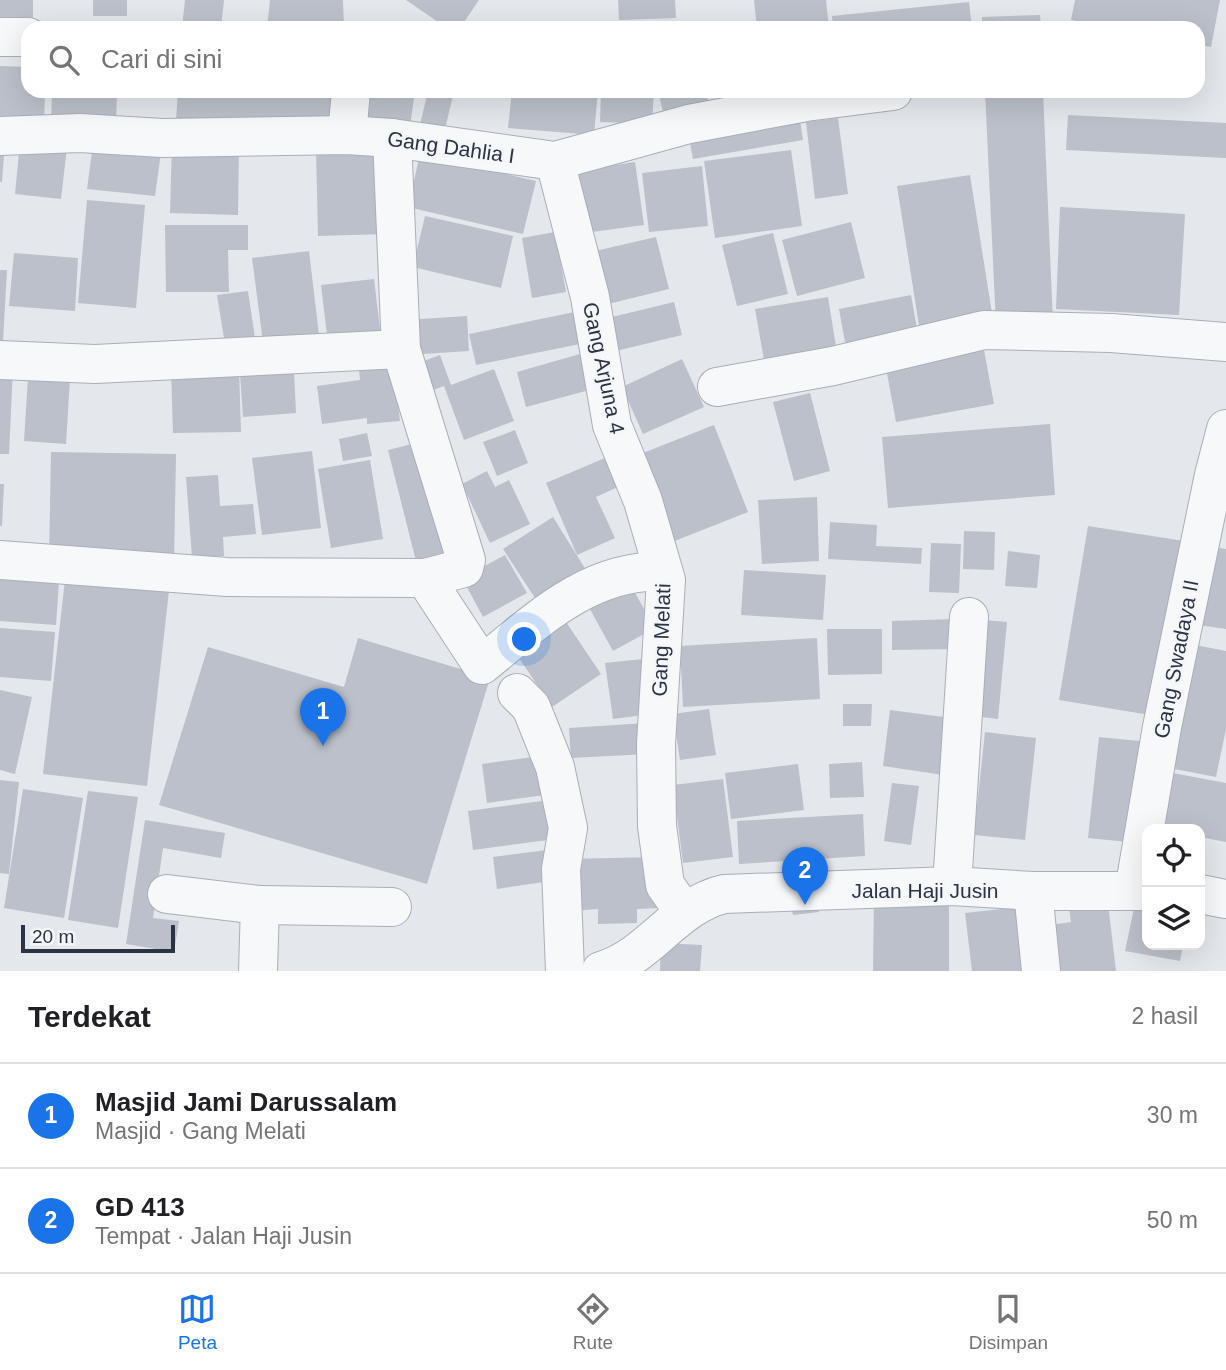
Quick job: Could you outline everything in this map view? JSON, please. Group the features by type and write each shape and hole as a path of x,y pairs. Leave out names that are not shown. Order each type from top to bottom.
{"street":[{"path":"0,37 21,37"},
{"path":"347,135 350,98"},
{"name":"Gang Dahlia I","path":"0,136 80,133 162,138 347,135 392,138 555,161 689,124 838,98"},
{"path":"0,560 227,577 425,578 464,568 466,561 401,349 392,138"},
{"name":"Gang Arjuna 4","path":"555,161 590,297 612,425 643,501 663,572"},
{"path":"717,387 833,366 984,330 1111,333 1226,342"},
{"path":"0,360 95,364 401,349"},
{"name":"Gang Swadaya II","path":"1141,891 1162,727 1226,429"},
{"name":"Gang Melati","path":"425,578 482,665 551,610 598,582 663,572 666,580 656,744 657,826 665,885 684,912"},
{"path":"952,886 969,617"},
{"path":"517,692 531,707 555,767 568,828 561,869 565,971"},
{"name":"Jalan Haji Jusin","path":"601,971 653,955 684,912 706,899 724,894 952,886 1033,891 1141,891"},
{"path":"1033,891 1041,971"},
{"path":"167,894 260,905 392,907"},
{"path":"1205,895 1226,898"},
{"path":"258,971 260,905"}],"building":[{"path":"0,0 33,0 33,21 21,21 21,28 0,29"},
{"path":"93,0 127,0 127,16 93,16"},
{"path":"185,0 224,0 222,21 183,21"},
{"path":"270,0 343,0 344,21 268,21"},
{"path":"406,0 479,0 465,21 437,21"},
{"path":"618,0 675,0 676,18 619,20"},
{"path":"754,0 826,0 828,21 756,21"},
{"path":"1075,0 1220,0 1211,47 1205,46 1205,21 1071,20"},
{"path":"969,2 971,21 832,21 832,16"},
{"path":"1040,15 1040,21 982,21 982,17"},
{"path":"0,66 21,67 21,98 45,98 44,127 0,126"},
{"path":"52,98 117,98 116,128 51,126"},
{"path":"178,98 342,98 340,132 176,121"},
{"path":"356,98 414,98 409,133 351,123"},
{"path":"426,98 452,98 443,138 418,133"},
{"path":"511,98 597,98 594,135 508,128"},
{"path":"601,98 654,98 652,124 600,122"},
{"path":"660,98 707,98 711,115 666,125"},
{"path":"985,98 1043,98 1053,322 996,325"},
{"path":"798,108 803,140 693,159 687,128"},
{"path":"1068,115 1226,123 1226,158 1066,150"},
{"path":"838,118 848,194 815,199 806,122"},
{"path":"94,137 162,145 155,196 87,189"},
{"path":"20,142 67,147 61,199 15,194"},
{"path":"172,143 239,144 238,215 170,213"},
{"path":"382,147 385,234 318,236 316,149"},
{"path":"791,150 802,226 715,238 704,161"},
{"path":"420,154 536,181 523,234 408,207"},
{"path":"0,155 4,155 2,182 0,182"},
{"path":"635,162 644,225 584,233 575,171"},
{"path":"702,166 708,226 649,232 642,173"},
{"path":"970,175 994,326 921,338 897,186"},
{"path":"87,200 145,205 136,308 78,303"},
{"path":"1060,207 1185,214 1179,315 1056,309"},
{"path":"425,216 513,236 501,288 413,267"},
{"path":"851,222 865,278 797,296 782,240"},
{"path":"165,225 248,225 248,250 228,250 229,292 166,292"},
{"path":"555,232 566,292 532,298 522,238"},
{"path":"773,233 788,294 737,306 722,245"},
{"path":"656,237 669,289 596,307 582,254"},
{"path":"309,251 319,335 263,342 252,258"},
{"path":"14,253 78,258 75,311 9,306"},
{"path":"0,270 7,270 2,359 0,359"},
{"path":"374,279 381,337 328,343 321,285"},
{"path":"248,291 256,345 226,350 217,295"},
{"path":"911,295 919,340 847,353 839,309"},
{"path":"828,297 838,359 766,371 755,309"},
{"path":"674,302 682,335 616,351 608,318"},
{"path":"584,310 590,342 476,365 469,334"},
{"path":"467,316 469,351 408,355 406,320"},
{"path":"982,339 994,404 896,422 884,357"},
{"path":"587,352 597,388 526,407 517,372"},
{"path":"440,355 451,385 494,369 514,421 464,440 444,386 420,395 410,366"},
{"path":"392,356 400,421 367,424 367,418 322,424 317,386 360,380 358,360"},
{"path":"682,359 704,407 643,434 622,387"},
{"path":"0,367 13,368 9,454 0,454"},
{"path":"239,369 241,432 173,433 171,370"},
{"path":"294,371 296,413 243,417 240,374"},
{"path":"28,377 70,379 66,444 24,441"},
{"path":"810,393 830,471 794,481 773,402"},
{"path":"1050,424 1055,495 888,508 882,437"},
{"path":"714,425 748,512 672,542 638,455"},
{"path":"515,430 528,463 497,476 483,442"},
{"path":"367,433 372,456 343,461 339,439"},
{"path":"428,440 457,554 417,565 388,450"},
{"path":"312,451 321,528 262,535 252,458"},
{"path":"51,452 176,454 174,562 49,560"},
{"path":"619,452 631,481 596,497 615,538 577,555 546,483"},
{"path":"370,460 383,539 331,548 318,469"},
{"path":"487,471 495,487 509,480 530,524 490,543 462,484"},
{"path":"218,475 220,506 253,504 256,534 223,537 224,556 192,557 186,477"},
{"path":"0,484 4,484 2,526 0,526"},
{"path":"817,497 819,561 762,564 758,500"},
{"path":"553,517 586,570 537,601 503,549"},
{"path":"830,522 877,525 876,546 922,548 921,564 828,559"},
{"path":"1088,526 1184,541 1156,716 1059,700"},
{"path":"964,531 995,532 994,570 963,569"},
{"path":"931,543 961,544 959,593 929,592"},
{"path":"1203,545 1226,549 1226,629 1191,624"},
{"path":"1008,551 1040,555 1037,588 1005,586"},
{"path":"505,555 527,593 483,617 462,578"},
{"path":"0,561 60,566 56,625 0,621"},
{"path":"744,570 826,575 823,620 741,615"},
{"path":"66,571 170,582 147,786 43,774"},
{"path":"627,579 655,628 613,651 586,602"},
{"path":"564,619 601,674 552,707 515,652"},
{"path":"956,619 957,649 892,650 892,621"},
{"path":"973,619 1007,622 998,719 964,715"},
{"path":"0,628 55,632 51,681 0,677"},
{"path":"827,629 882,629 882,674 828,675"},
{"path":"358,638 490,678 427,884 159,805 208,647 344,687"},
{"path":"817,638 820,699 683,707 680,646"},
{"path":"1185,643 1226,651 1226,729 1216,777 1159,766"},
{"path":"643,659 651,714 613,719 605,663"},
{"path":"0,690 32,697 15,774 0,770"},
{"path":"843,704 872,704 871,726 843,726"},
{"path":"709,709 716,755 680,760 673,714"},
{"path":"890,710 959,719 950,776 883,766"},
{"path":"646,723 648,754 571,758 569,728"},
{"path":"985,732 1036,738 1025,840 974,835"},
{"path":"1099,737 1149,742 1138,843 1088,838"},
{"path":"547,755 552,794 487,803 482,764"},
{"path":"862,762 864,797 830,798 829,764"},
{"path":"798,764 804,810 731,819 725,773"},
{"path":"1167,772 1226,783 1226,842 1205,838 1205,824 1158,824"},
{"path":"723,779 733,857 683,863 673,785"},
{"path":"0,780 19,782 9,874 0,873"},
{"path":"892,783 919,786 911,845 884,841"},
{"path":"23,789 83,798 64,918 4,908"},
{"path":"88,791 138,797 118,928 68,920"},
{"path":"557,799 563,838 473,850 468,811"},
{"path":"863,814 865,856 739,864 737,821"},
{"path":"145,820 225,833 221,858 163,848 153,918 179,921 174,952 126,944"},
{"path":"547,850 551,881 497,889 493,857"},
{"path":"657,857 660,908 637,909 637,923 598,924 598,909 568,911 567,859"},
{"path":"817,894 819,912 793,915 790,898"},
{"path":"1107,895 1116,971 1049,971 1044,926 1071,922 1068,900"},
{"path":"874,896 949,896 949,971 873,971"},
{"path":"1135,904 1142,905 1142,950 1182,950 1180,961 1125,951"},
{"path":"1030,906 1037,971 972,971 965,913"},
{"path":"661,943 702,945 700,971 660,971"}],"place":[{"name":"Masjid Jami Darussalam","path":"323,746"},
{"name":"GD 413","path":"805,905"}]}
